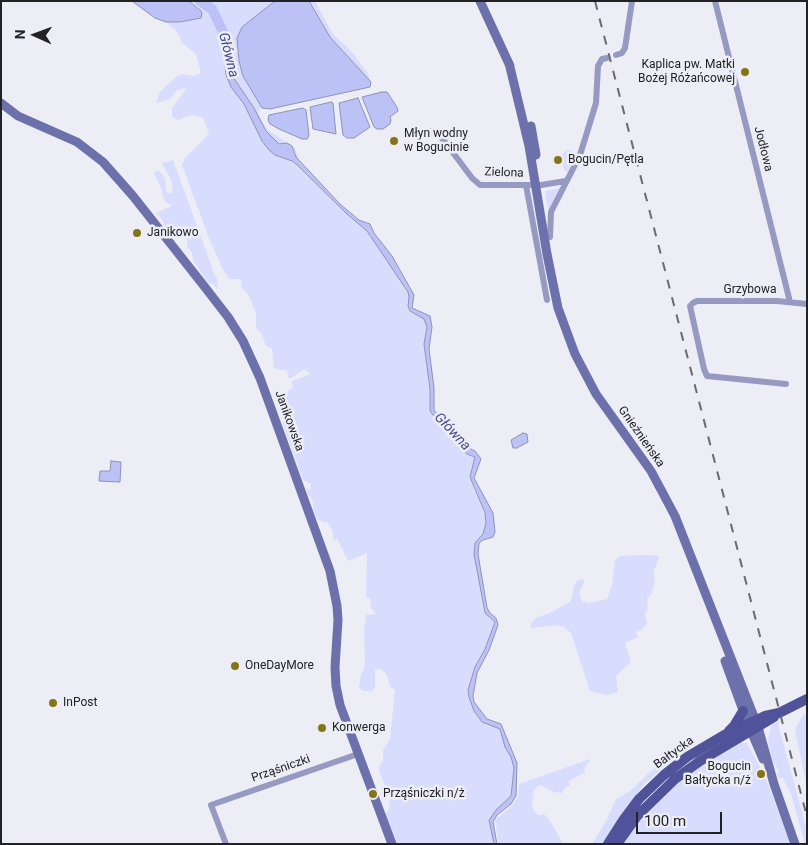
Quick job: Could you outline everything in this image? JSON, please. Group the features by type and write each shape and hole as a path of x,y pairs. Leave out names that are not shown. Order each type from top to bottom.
{"main road":[{"name":"Gnieźnieńska","path":"480,1 517,78 525,102 552,281 558,308 576,354 596,394 650,472 675,516 795,844"},
{"name":"Janikowska","path":"1,103 18,116 77,142 103,162 133,196 204,286 228,317 243,341 260,378 319,538 333,583 338,620 334,667 336,686 344,719 392,844"},
{"name":"Gnieźnieńska","path":"538,185 550,237 563,320"},
{"name":"Gnieźnieńska","path":"696,570 707,609 743,710 753,726"},
{"name":"Bałtycka","path":"617,844 638,816 675,779 753,726 807,699"},
{"path":"726,734 734,726 743,710"},
{"name":"Bałtycka","path":"608,844 632,809 658,780 687,757 726,734 753,726"}],"street":[{"path":"616,55 622,53 625,48 632,1"},
{"name":"Jodłowa","path":"715,1 790,302"},
{"path":"550,237 551,212 580,155 593,114 599,62 607,58"},
{"name":"Zielona","path":"429,131 439,135 472,178 480,185 538,185 566,181"},
{"path":"526,185 547,300"},
{"name":"Grzybowa","path":"786,384 707,376 690,310 693,303 697,301 778,300 807,304"},
{"name":"Prząśniczki","path":"226,844 211,805 358,754"}],"shaded area":[{"path":"189,1 275,1 242,27 238,34 241,67 245,80 261,107 258,114 267,129 295,148 299,159 287,159 367,231 408,292 411,313 423,317 427,324 424,344 430,389 429,407 446,426 458,445 469,455 475,457 470,474 472,484 486,518 486,527 475,543 474,554 484,613 495,622 485,649 475,667 468,690 474,711 482,722 500,729 514,768 511,796 497,809 489,820 494,844 395,844 385,815 389,809 390,799 378,768 383,761 383,750 390,739 395,690 390,687 387,675 381,669 375,670 375,688 371,691 363,691 359,688 361,674 365,667 364,630 366,615 376,614 371,608 370,598 367,598 366,595 367,553 348,561 337,538 334,541 333,531 327,522 317,519 313,509 314,503 307,492 307,488 310,490 311,484 303,480 283,424 283,414 287,416 289,413 284,398 286,392 293,388 292,381 310,374 305,369 289,379 287,371 274,368 272,349 266,346 261,333 256,328 256,313 248,294 242,288 241,279 230,279 224,272 209,238 182,165 185,158 209,134 203,118 192,115 178,120 172,117 172,108 186,89 184,88 176,91 168,100 156,103 160,92 177,76 182,74 194,76 201,73 196,54 183,44 176,31 166,22 180,22 201,18 198,8"},
{"path":"309,1 315,1 333,34 352,52 367,72 371,82 330,37"},
{"path":"570,150 573,152 574,158 567,173 563,168 562,157 564,152"},
{"path":"173,160 218,281 217,289 213,284 208,283 193,260 192,252 187,247 187,240 181,232 170,232 170,227 164,225 162,219 156,213 172,206 166,202 154,173 158,170 161,173 165,179 166,192 170,194 173,190 171,180 162,163"},
{"path":"560,188 550,209 548,210 545,191"},
{"path":"620,556 659,556 653,573 655,578 652,593 647,599 648,608 645,614 647,623 642,630 636,632 638,637 625,643 631,662 616,676 618,692 606,695 590,691 571,633 558,625 531,628 531,623 536,618 552,612 571,601 574,586 577,581 582,579 585,581 579,592 582,601 589,603 607,599 612,585 615,560"},
{"path":"807,713 807,787 795,730 802,716"},
{"path":"780,721 778,724 807,830 807,844 805,844 791,794 783,778 778,778 778,769 773,762 768,741 772,724"},
{"path":"739,743 747,743 765,777 791,844 621,844 638,821 687,773"},
{"path":"684,746 687,747 687,750 673,758 671,762 645,783 623,811 602,844 592,844 606,821 616,799 630,791 655,767 656,763 669,755 671,751"},
{"path":"590,759 584,773 569,781 570,785 562,793 554,792 539,785 534,790 532,806 534,810 538,815 544,814 549,819 563,844 499,844 495,822 497,818 512,806 518,797 519,784"}],"water":[{"path":"132,1 189,1 201,11 201,18 180,22 166,22 155,18"},
{"path":"275,1 309,1 330,37 371,82 370,87 270,109 262,108 243,76 239,61 237,38 242,27"},
{"path":"229,38 235,80 254,108 266,131 279,144 287,143 292,146 296,157 340,204 359,220 370,224 374,233 392,256 414,295 412,308 430,316 432,327 429,349 434,388 434,410 451,423 463,445 475,451 481,459 474,478 493,513 495,532 493,537 479,543 478,554 487,608 496,618 498,625 489,650 477,673 473,696 474,702 487,719 501,724 517,763 516,796 511,804 497,815 493,822 497,844 494,844 489,820 497,809 511,796 514,768 500,729 482,722 474,711 468,690 475,667 485,649 495,622 485,613 474,554 475,543 483,534 486,523 485,513 470,477 475,457 467,454 458,445 446,426 430,410 430,389 424,344 427,327 424,319 410,311 408,292 367,231 297,165 292,161 275,155 262,141 244,104 231,87 226,75 223,39"},
{"path":"387,92 398,111 390,117 390,124 383,129 377,129 374,127 362,97"},
{"path":"358,98 370,127 354,138 347,138 343,135 339,103"},
{"path":"333,103 336,134 313,129 310,107"},
{"path":"303,108 306,110 309,136 307,139 302,139 279,129 270,124 268,120 269,115"},
{"path":"523,433 527,434 528,442 513,448 511,440"},
{"path":"111,461 121,462 120,482 99,481 100,471 110,471"}],"waterway":[{"name":"Główna","path":"200,1 212,9 226,38 228,50"}],"railway":[{"path":"595,1 807,817"}],"place":[{"name":"Kaplica pw. Matki Bożej Różańcowej","path":"745,72"},
{"name":"Młyn wodny w Bogucinie","path":"394,141"},
{"name":"Bogucin/Pętla","path":"558,160"},
{"name":"Janikowo","path":"137,233"},
{"name":"OneDayMore","path":"235,666"},
{"name":"InPost","path":"53,703"},
{"name":"Konwerga","path":"322,728"},
{"name":"Bogucin Bałtycka n/ż","path":"761,774"},
{"name":"Prząśniczki n/ż","path":"373,794"}]}
